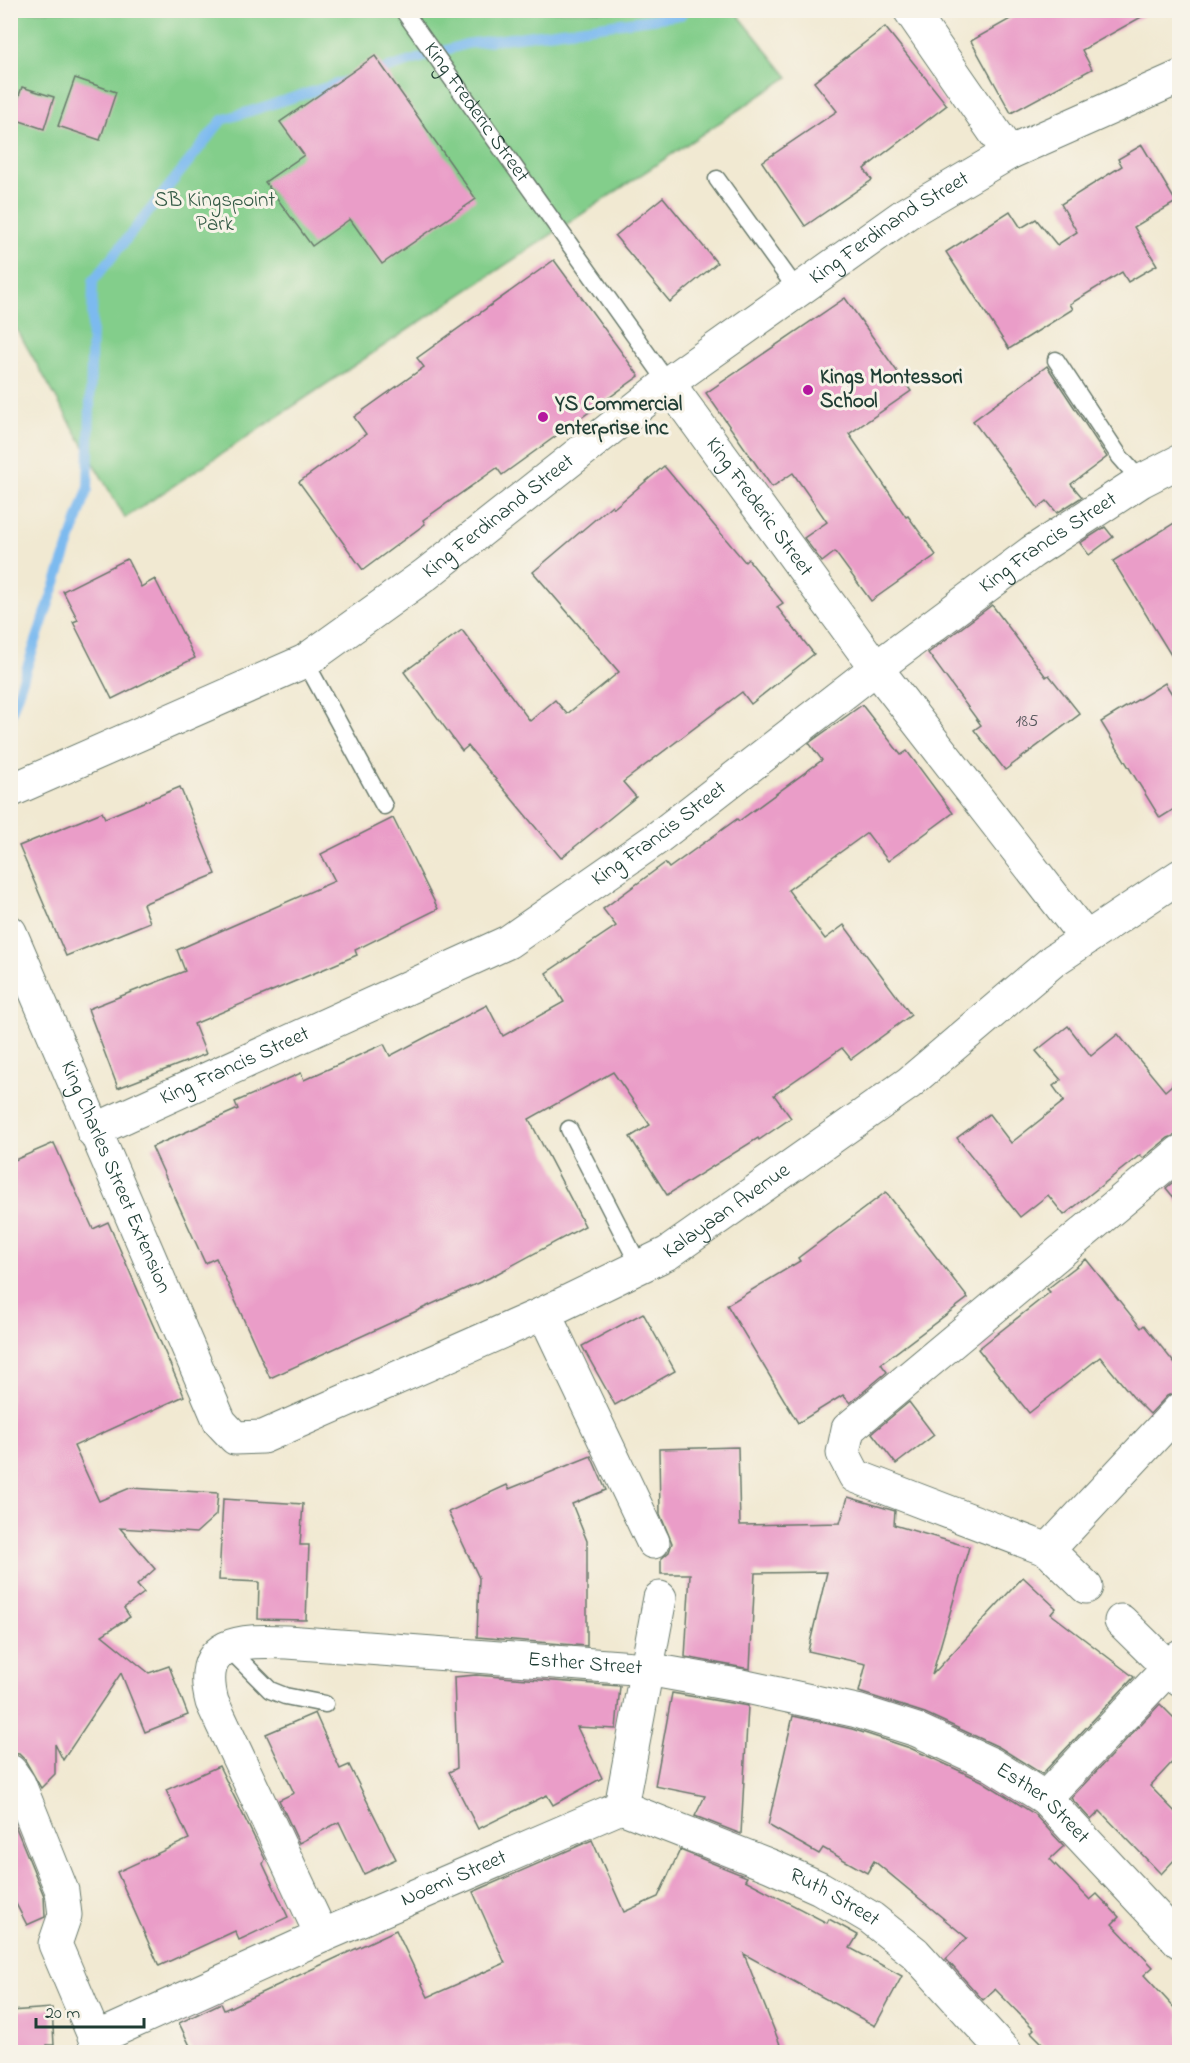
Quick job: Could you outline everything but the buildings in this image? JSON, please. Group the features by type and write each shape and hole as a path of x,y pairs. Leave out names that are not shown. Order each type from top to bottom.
{"street":[{"path":"910,10 1009,153"},
{"name":"King Ferdinand Street","path":"10,791 305,661 425,574 668,383 907,213 1009,153 1179,76"},
{"name":"King Frederic Street","path":"668,383 876,668 1085,937"},
{"name":"King Francis Street","path":"93,1131 508,942 656,838 876,668 1032,552 1141,481 1179,461"},
{"name":"Kalayaan Avenue","path":"220,1422 235,1438 263,1437 544,1313 668,1253 909,1083 1054,960 1085,937 1179,876"},
{"name":"King Charles Street Extension","path":"10,932 93,1131 220,1422"},
{"path":"1086,1587 1048,1550 855,1476 843,1453 848,1429 1179,1152"},
{"path":"544,1313 653,1542"},
{"path":"1048,1550 1179,1409"},
{"path":"621,1807 660,1598"},
{"path":"1045,1798 1176,1667 1121,1621"},
{"name":"Esther Street","path":"226,1646 248,1641 287,1642 647,1669 742,1686 857,1711 917,1730 991,1764 1045,1798 1179,1942"},
{"path":"226,1646 211,1662 207,1681 212,1702 322,1936"},
{"path":"10,1771 28,1804 62,1891 65,1915 55,1944 98,2046"},
{"name":"Noemi Street","path":"98,2046 322,1936 621,1807"},
{"name":"Ruth Street","path":"621,1807 771,1866 820,1888 871,1918 915,1953 1005,2052"}],"lane":[{"name":"King Frederic Street","path":"403,10 668,383"},
{"path":"717,179 797,290"},
{"path":"1056,360 1120,457 1141,481"},
{"path":"305,661 384,806"},
{"path":"569,1129 640,1267"},
{"path":"226,1646 270,1690 285,1696 325,1704"}],"green space":[{"name":"SB Kingspoint Park","path":"10,11 735,11 788,77 125,518 11,319"}],"waterway":[{"path":"372,73 466,44 681,15 683,10"},
{"path":"10,717 88,489 93,281 222,120 346,81"}],"place":[{"name":"Kings Montessori School","path":"808,390"},
{"name":"YS Commercial enterprise inc","path":"543,417"}]}
